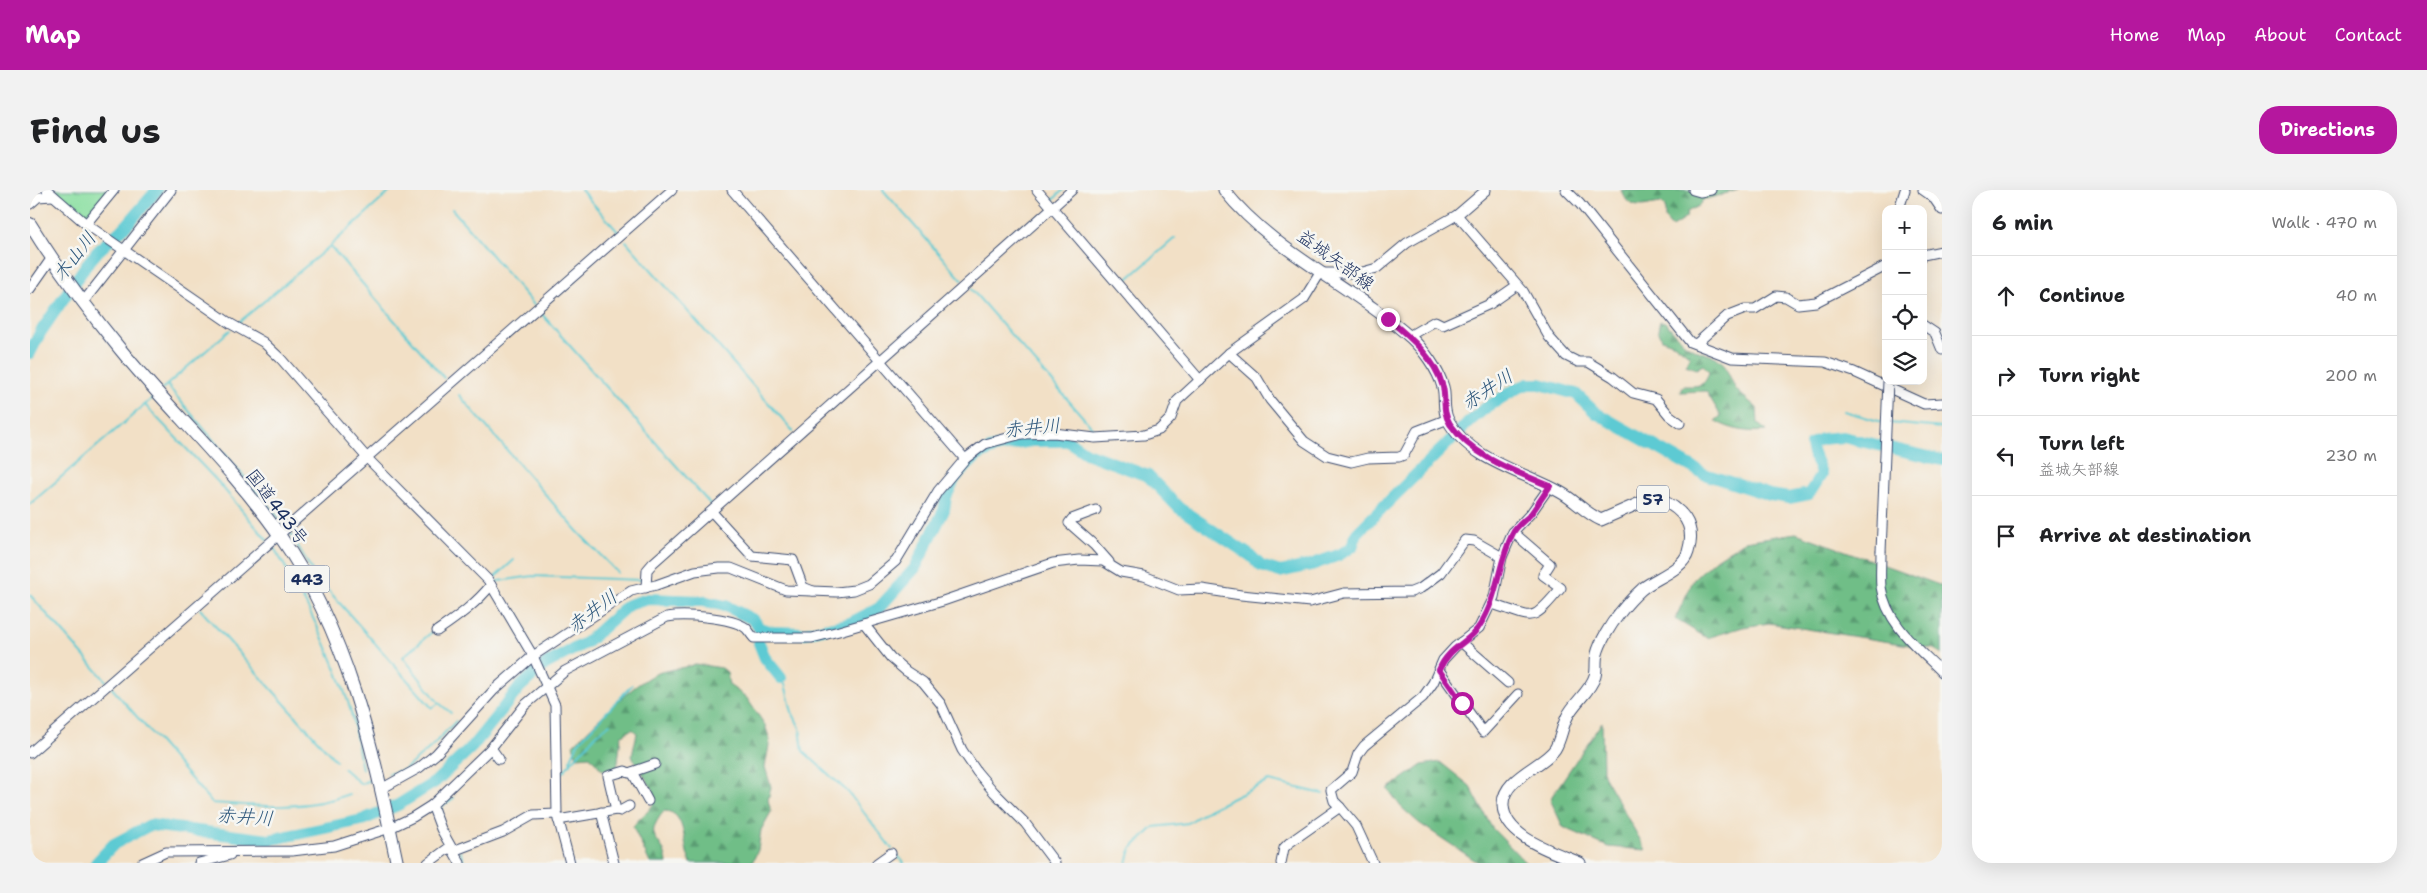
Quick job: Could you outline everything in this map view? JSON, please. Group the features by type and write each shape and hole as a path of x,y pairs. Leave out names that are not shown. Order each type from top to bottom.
{"highway":[{"name":"国道443号","path":"30,224 53,261 121,350 234,477 280,535 304,574 335,634 354,687 369,736 397,863"}],"main road":[{"name":"益城矢部線","path":"1224,190 1247,218 1417,343 1438,375 1443,388 1444,409 1451,424"},
{"name":"57","path":"1451,424 1478,454 1550,486 1571,498 1590,515 1601,520 1656,498 1668,502 1681,511 1690,527 1688,553 1678,566 1643,588 1617,617 1597,653 1594,677 1586,692 1568,716 1555,749 1506,791 1503,805 1508,822 1520,834 1532,842 1580,863"}],"street":[{"path":"87,226 114,190"},
{"path":"84,301 122,249 171,190"},
{"path":"30,754 672,190"},
{"path":"732,190 965,459"},
{"path":"1037,190 1200,380"},
{"path":"646,588 647,570 798,432 1072,190"},
{"path":"381,789 419,768 436,754 494,690 534,658 631,591 646,588 695,571 719,568 731,568 786,590 816,592 854,590 869,584 889,568 904,550 938,491 965,459 985,444 1022,434 1054,433 1096,438 1144,435 1159,430 1171,418 1177,401 1229,353 1304,299 1320,273 1360,273 1378,268 1407,243 1457,215 1486,190"},
{"path":"1566,190 1580,204 1684,336 1696,344 1732,358 1825,362 1854,372 1924,404 1942,403"},
{"path":"1693,190 1700,192 1711,190"},
{"path":"1900,205 1905,190"},
{"path":"1923,190 1933,197 1942,210"},
{"path":"30,204 38,196 49,193 87,226 231,324 263,342 281,358 368,459 491,584 534,658 546,683 556,716 558,817 570,863"},
{"path":"1457,215 1516,286 1523,291 1549,337 1566,356 1578,362 1588,362 1613,377 1634,393 1656,399 1669,416 1680,423"},
{"path":"1927,254 1942,251"},
{"path":"30,288 53,261"},
{"path":"1696,344 1727,316 1755,309 1776,296 1786,297 1798,304 1816,302 1882,268"},
{"path":"1409,336 1435,321 1443,325 1490,304 1516,286"},
{"path":"1927,328 1935,333 1942,350"},
{"path":"1229,353 1257,378 1270,400 1304,441 1327,456 1351,462 1368,458 1399,457 1404,455 1417,431 1451,424"},
{"path":"1888,385 1881,552 1882,588 1890,615 1910,640 1942,672"},
{"path":"1373,863 1356,826 1334,801 1331,790 1352,772 1358,754 1364,746 1423,697 1443,660 1479,628 1491,604 1502,557 1513,532 1531,513 1550,486"},
{"path":"1096,510 1072,519 1069,523 1116,570 1144,576 1179,590 1202,588 1241,595 1310,602 1344,593 1396,594 1421,588 1441,573 1465,540 1474,541 1502,557"},
{"path":"712,512 752,556 793,560 803,587 816,592"},
{"path":"1491,604 1529,617 1539,613 1561,588 1543,575 1550,564 1513,532"},
{"path":"142,863 166,852 189,850 292,851 334,846 390,828 432,805 491,748 525,705 546,683 646,627 677,615 735,623 746,628 754,638 812,638 943,601 1053,563 1104,561 1113,565"},
{"path":"437,631 466,610 484,594 491,584"},
{"path":"864,624 891,658 923,682 940,704 962,750 977,772 1025,823 1055,863"},
{"path":"1461,642 1508,683"},
{"path":"1439,670 1483,732 1518,694"},
{"path":"491,748 499,759"},
{"path":"616,810 608,776 625,771 632,772 654,764"},
{"path":"632,772 648,801"},
{"path":"432,805 434,814 460,863"},
{"path":"428,863 451,849 503,832 533,815 558,817 616,810 620,812 629,806"},
{"path":"1281,863 1284,848 1289,843 1340,807"},
{"path":"601,812 614,863"},
{"path":"199,863 243,852"},
{"path":"877,863 891,853"}],"green space":[{"path":"55,190 110,190 86,220"},
{"path":"1621,190 1738,190 1703,200 1700,205 1687,212 1686,218 1672,227 1665,219 1665,207 1661,203 1643,206 1633,205"},
{"path":"1660,321 1665,322 1684,343 1695,350 1716,357 1724,364 1736,390 1757,408 1758,424 1767,431 1753,432 1734,429 1721,424 1715,421 1721,416 1706,391 1680,392 1683,386 1703,383 1709,371 1703,365 1696,369 1686,365 1690,356 1675,344 1662,339 1658,330"},
{"path":"1796,533 1942,586 1942,654 1934,649 1769,623 1743,627 1707,638 1675,619 1694,579 1713,561 1745,541"},
{"path":"695,664 722,668 727,672 729,685 746,697 765,725 770,740 765,767 771,787 768,800 771,812 761,830 758,850 752,863 691,863 681,824 672,813 664,811 657,821 654,834 665,854 667,863 650,863 633,827 651,808 655,798 654,792 632,756 637,733 632,729 621,736 617,770 602,770 590,756 577,757 573,745 612,707 643,681 658,673"},
{"path":"1602,722 1603,775 1646,850 1608,847 1563,827 1550,799"},
{"path":"1440,762 1470,786 1492,828 1526,863 1479,863 1419,823 1401,807 1388,789 1422,765"}],"waterway":[{"name":"木山川","path":"30,353 40,333 87,264 98,251 127,225 157,190"},
{"path":"238,323 330,246 392,190"},
{"path":"581,190 619,233"},
{"path":"883,190 962,280"},
{"path":"1052,201 1063,190"},
{"path":"452,209 534,305"},
{"path":"1087,241 1123,283 1175,238"},
{"path":"626,241 793,431"},
{"path":"331,247 444,378"},
{"path":"971,289 1096,432"},
{"path":"540,312 711,505"},
{"path":"162,389 230,330"},
{"name":"赤井川","path":"96,863 114,844 150,825 269,840 362,820 398,805 435,782 472,747 520,687 544,665 587,642 628,605 648,599 702,601 726,606 754,620 759,628 773,632 805,633 850,623 879,608 915,568 944,510 946,497 955,478 977,456 994,448 1031,441 1068,441 1086,453 1148,476 1179,508 1251,556 1261,566 1280,572 1311,565 1339,555 1352,547 1357,533 1470,421 1484,409 1516,389 1528,384 1540,384 1576,394 1596,413 1704,474 1770,495 1789,498 1809,494 1821,475 1812,452 1811,444 1821,439 1843,437 1942,460"},
{"path":"167,385 284,524"},
{"path":"459,395 578,532 618,573"},
{"path":"30,504 155,396"},
{"path":"145,405 218,482 267,540"},
{"path":"1844,411 1882,422"},
{"path":"1889,423 1942,428"},
{"path":"291,534 314,574 432,708 439,703 451,713"},
{"path":"274,548 315,621 340,679 352,716 362,769"},
{"path":"493,579 514,560"},
{"path":"493,582 533,576 642,580"},
{"path":"30,595 106,681"},
{"path":"200,609 336,761"},
{"path":"433,631 403,657 439,703"},
{"path":"759,643 765,658 781,678"},
{"path":"785,684 792,712 800,728 803,751 848,792 892,849"},
{"path":"570,761 578,743 632,685"},
{"path":"111,687 212,803 264,806 298,805 316,803 349,794"},
{"path":"388,774 404,770 431,747 456,721"},
{"path":"560,775 597,734 610,724"},
{"path":"343,768 361,784 369,780"},
{"path":"1127,863 1131,849 1154,827 1188,823 1208,810 1269,781 1323,794"},
{"path":"440,816 442,806 454,798"},
{"path":"460,852 464,861"},
{"path":"895,853 904,863"}],"route":[{"path":"1388,319 1417,343 1427,358 1438,375 1443,388 1444,409 1448,419 1478,454 1550,486 1531,513 1513,532 1502,557 1494,597 1479,628 1455,647 1443,660 1439,670 1462,703"}]}
